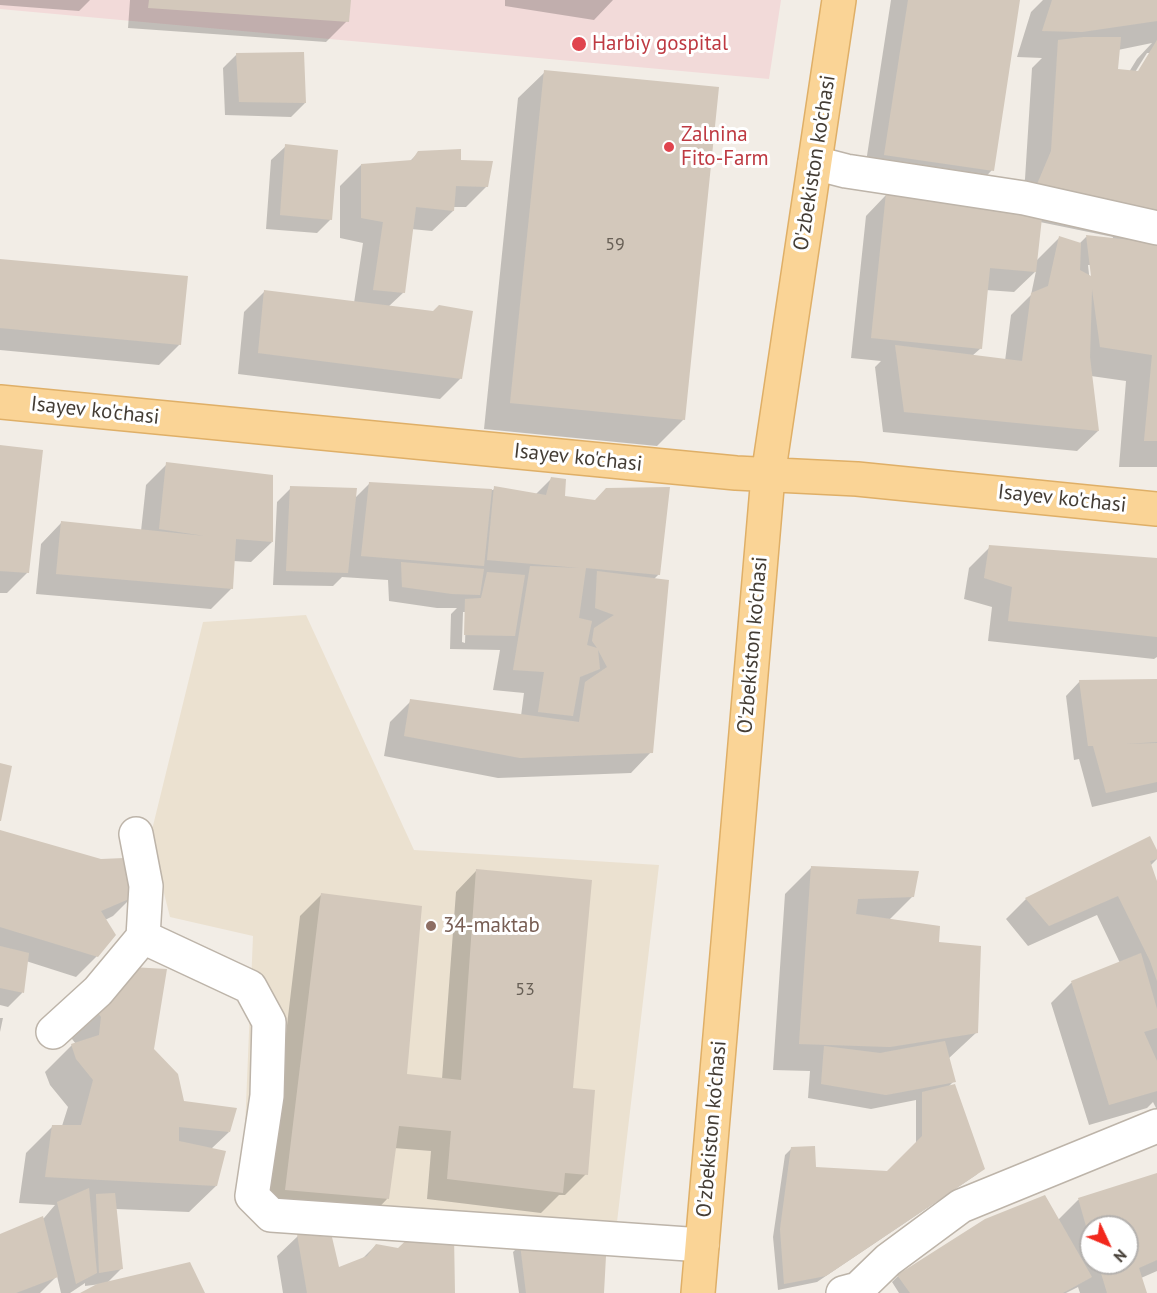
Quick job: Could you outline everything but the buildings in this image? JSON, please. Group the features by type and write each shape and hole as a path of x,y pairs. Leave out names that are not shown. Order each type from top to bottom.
{"main road":[{"name":"O'zbekiston ko'chasi","path":"698,1293 768,476 839,0"},
{"name":"Isayev ko'chasi","path":"0,402 768,476 857,479 1157,509"}],"lane":[{"path":"815,163 856,172 1024,198 1157,228"},
{"path":"53,1032 98,991 142,937 146,886 136,834"},
{"path":"142,937 250,987 270,1022 267,1096 252,1196 271,1215 702,1245"},
{"path":"854,1292 888,1260 961,1206 1157,1126"}],"shaded area":[{"name":"Harbiy gospital","path":"0,0 781,0 769,79 0,9"},
{"name":"34-maktab","path":"306,615 414,850 659,865 617,1222 242,1200 253,936 170,917 150,838 203,622"}],"place":[{"name":"Harbiy gospital","path":"579,44"},
{"name":"Zalnina Fito-Farm","path":"669,147"},
{"name":"34-maktab","path":"431,926"}]}
